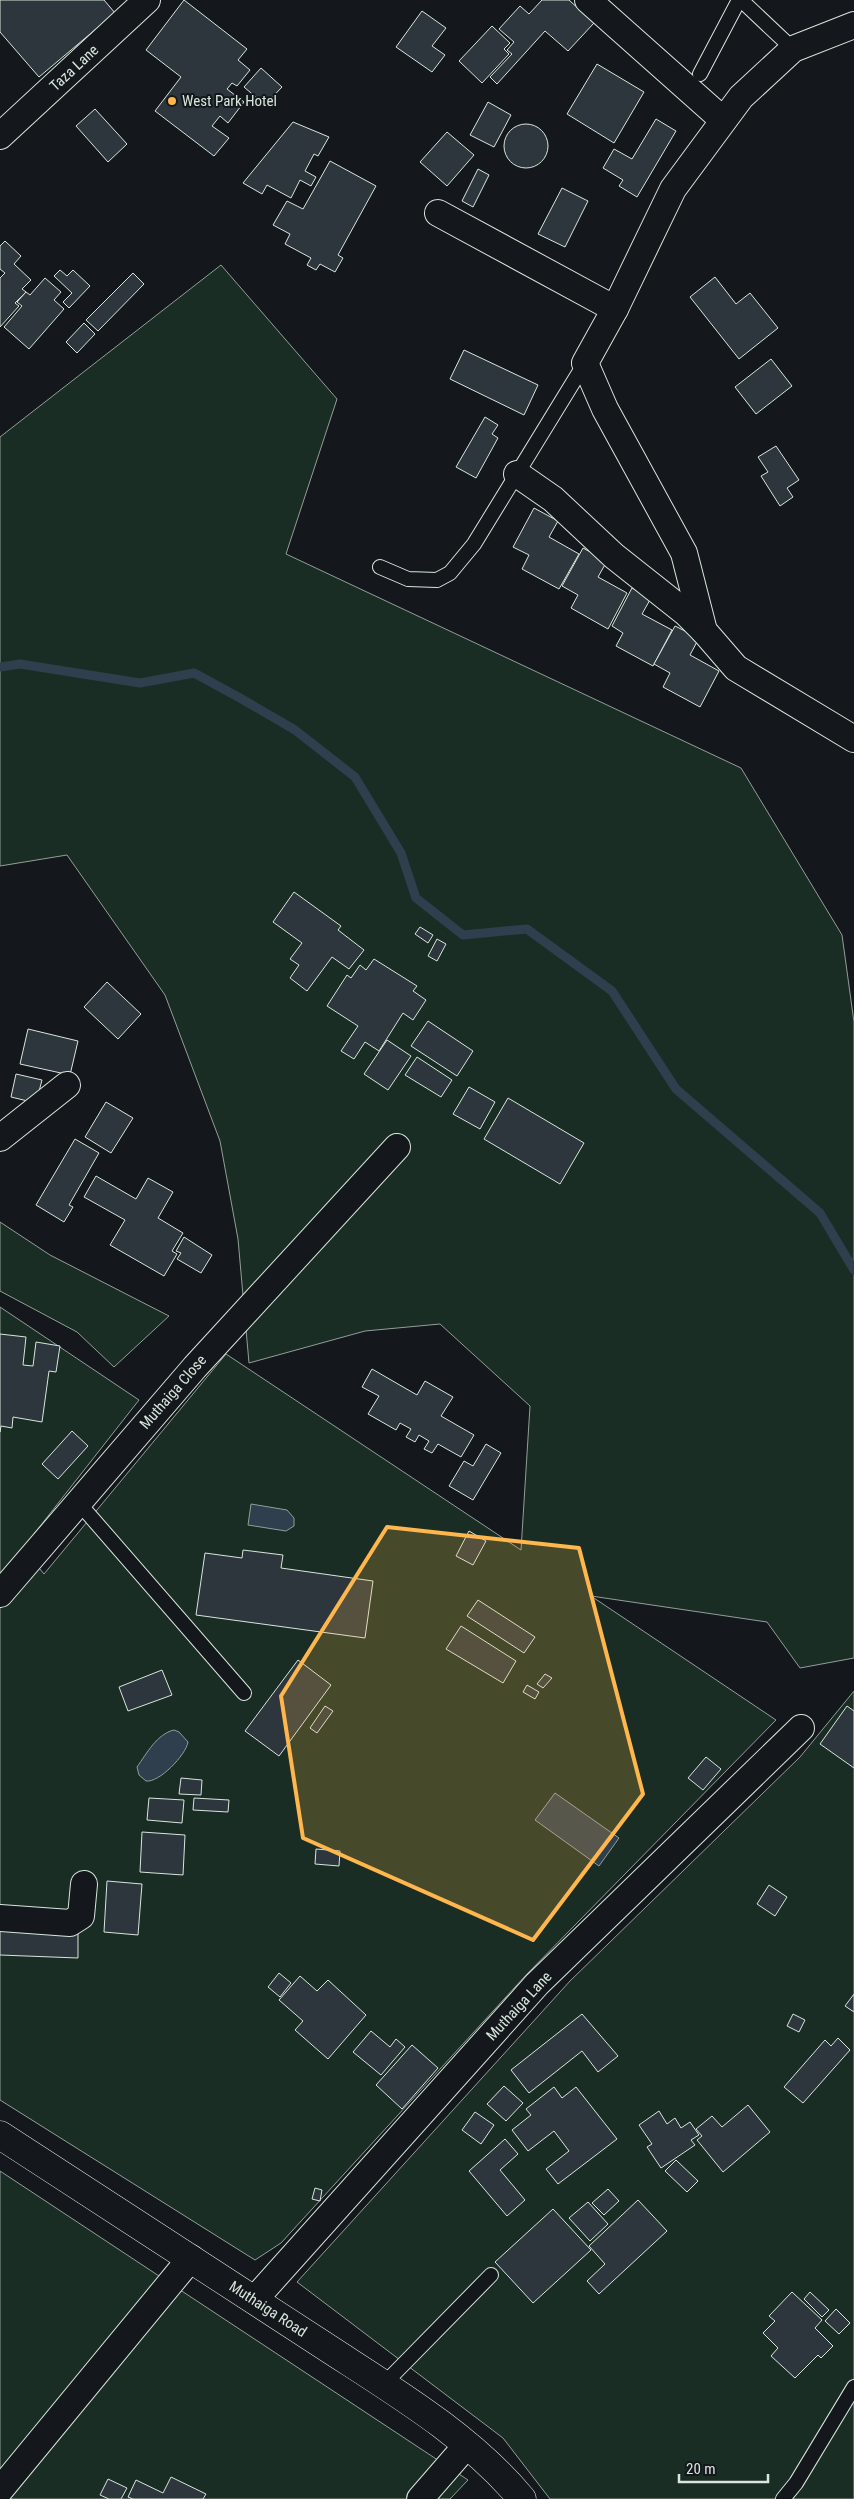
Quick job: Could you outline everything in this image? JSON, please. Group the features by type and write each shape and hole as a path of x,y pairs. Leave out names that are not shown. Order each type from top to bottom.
{"main road":[{"name":"Muthaiga Road","path":"0,2135 383,2385 466,2446 503,2476 522,2499"}],"street":[{"name":"Taza Lane","path":"0,136 147,0"},
{"path":"588,0 724,120"},
{"path":"704,630 684,553 605,409 585,363 615,309 674,189 741,97 794,49 854,25"},
{"path":"438,213 615,309"},
{"path":"517,474 553,499 614,556 686,613 704,630 736,668 854,740"},
{"path":"0,1138 67,1085"},
{"name":"Muthaiga Close","path":"0,1594 195,1367 397,1147"},
{"name":"Muthaiga Lane","path":"254,2300 537,1984 801,1728"},
{"path":"0,1918 70,1923 82,1916 84,1884"},
{"path":"0,2490 191,2258"},
{"path":"420,2499 466,2446"}],"lane":[{"path":"700,74 740,0 794,49"},
{"path":"380,567 408,579 436,580 450,573 474,544 585,363"},
{"path":"78,1502 244,1693"},
{"path":"383,2385 492,2275"},
{"path":"783,2499 796,2483 854,2387"}],"highlighted area":[{"path":"387,1527 579,1548 643,1794 533,1940 303,1838 281,1696"}],"green space":[{"path":"221,265 337,399 286,554 741,768 842,935 854,1022 854,1658 800,1668 767,1622 591,1596 776,1720 526,1975 281,2243 255,2260 0,2100 0,1307 139,1400 23,1548 44,1574 226,1354 521,1550 530,1406 440,1324 365,1331 249,1363 238,1239 220,1141 165,995 67,855 0,866 0,437"},
{"path":"0,1222 50,1255 169,1316 114,1367 77,1332 0,1291"},
{"path":"854,1691 854,2499 550,2499 503,2438 297,2282 570,1981 800,1757"},
{"path":"0,2171 468,2480 450,2499 0,2499"}],"water":[{"path":"251,1504 287,1510 294,1518 294,1526 286,1531 248,1525"},
{"path":"174,1730 179,1732 188,1742 186,1747 177,1761 164,1773 158,1778 146,1781 139,1775 137,1767 157,1740"},
{"path":"555,1793 619,1838 599,1866 535,1820"}],"building":[{"path":"0,0 104,0 115,13 39,77 0,32"},
{"path":"184,0 247,49 238,60 250,70 237,86 232,83 227,89 244,102 228,123 220,116 212,126 229,138 214,156 155,111 181,77 146,50"},
{"path":"542,0 569,0 594,23 568,51 545,31 497,84 490,77 512,54 507,50 514,42 499,29 520,6 529,14"},
{"path":"422,11 446,28 432,46 445,55 432,72 396,47"},
{"path":"492,26 510,43 504,49 509,54 482,83 459,61"},
{"path":"597,64 644,92 614,143 567,114"},
{"path":"261,68 282,87 265,105 244,87"},
{"path":"488,102 511,115 494,147 470,135"},
{"path":"95,109 127,144 108,162 76,126"},
{"path":"656,119 676,131 637,197 619,186 623,180 603,168 614,149 632,159"},
{"path":"293,122 329,137 318,156 314,154 305,171 316,177 311,186 300,180 291,198 267,185 262,194 243,183"},
{"path":"526,124 538,128 544,134 548,146 544,158 538,164 526,168 514,164 508,158 504,146 508,134 514,128"},
{"path":"447,132 474,155 447,186 420,162"},
{"path":"330,161 376,186 338,255 343,258 335,272 320,264 316,270 307,265 311,258 285,244 290,234 273,225 287,201 303,209"},
{"path":"478,169 489,175 473,207 462,201"},
{"path":"562,188 588,201 565,247 538,234"},
{"path":"5,241 21,256 14,264 31,280 22,289 26,292 15,303 19,306 0,327 0,278 5,273 0,269 0,246"},
{"path":"60,270 67,276 73,270 90,286 69,308 63,302 72,293 54,276"},
{"path":"133,273 144,284 98,331 86,320"},
{"path":"715,277 736,304 750,293 778,328 739,359 690,297"},
{"path":"45,278 61,292 54,300 64,309 29,349 4,327 22,306 17,302 26,292 30,295"},
{"path":"84,323 95,334 77,353 66,342"},
{"path":"464,350 538,385 524,415 450,379"},
{"path":"771,359 792,386 756,414 735,387"},
{"path":"485,417 498,425 492,434 498,438 476,478 456,467"},
{"path":"776,446 799,480 787,488 793,497 780,506 761,476 768,472 758,457"},
{"path":"534,508 558,521 549,537 579,554 559,589 522,569 529,555 513,547"},
{"path":"583,548 607,561 598,577 627,593 608,629 571,608 578,595 562,586"},
{"path":"632,588 651,598 642,614 672,630 653,666 616,646 623,633 612,626"},
{"path":"675,626 699,638 690,655 719,671 700,707 663,687 670,673 654,664"},
{"path":"294,892 341,926 338,930 364,950 349,969 332,957 307,991 290,978 299,965 290,959 302,943 273,922"},
{"path":"420,927 433,935 428,943 415,934"},
{"path":"437,939 446,944 437,961 428,956"},
{"path":"374,959 417,986 413,991 426,1000 413,1020 403,1013 379,1051 365,1042 354,1059 341,1051 358,1026 327,1006 347,975 351,978 360,965 366,970"},
{"path":"107,982 141,1014 118,1039 84,1007"},
{"path":"428,1021 473,1051 457,1076 411,1046"},
{"path":"28,1029 78,1041 70,1075 20,1064"},
{"path":"387,1040 411,1056 388,1090 364,1074"},
{"path":"417,1057 452,1080 441,1097 405,1075"},
{"path":"16,1074 42,1080 36,1103 11,1097"},
{"path":"469,1087 495,1102 480,1129 453,1114"},
{"path":"508,1098 584,1143 560,1184 484,1139"},
{"path":"106,1102 133,1118 111,1153 85,1137"},
{"path":"75,1139 99,1153 69,1205 73,1207 64,1222 36,1205"},
{"path":"96,1176 136,1199 148,1178 173,1192 158,1218 183,1233 172,1251 177,1254 164,1276 110,1245 125,1220 84,1197"},
{"path":"184,1237 212,1255 201,1273 177,1259 181,1253 176,1251"},
{"path":"0,1334 26,1337 23,1365 33,1366 36,1342 60,1346 56,1372 49,1371 42,1422 13,1417 12,1428 1,1426 0,1432"},
{"path":"372,1369 417,1395 425,1381 453,1397 441,1416 474,1435 461,1457 438,1444 432,1453 424,1449 429,1441 419,1435 415,1442 406,1437 411,1429 400,1423 396,1430 368,1414 379,1396 362,1387"},
{"path":"72,1431 88,1446 58,1479 42,1464"},
{"path":"486,1444 501,1453 473,1500 449,1486 464,1461 473,1466"},
{"path":"469,1531 486,1541 473,1565 456,1556"},
{"path":"243,1550 283,1555 281,1568 373,1581 365,1638 196,1615 205,1553 242,1558"},
{"path":"478,1600 535,1637 524,1653 467,1616"},
{"path":"461,1626 516,1661 503,1683 446,1649"},
{"path":"298,1660 331,1685 279,1756 245,1731"},
{"path":"162,1670 172,1695 128,1711 119,1687"},
{"path":"545,1674 552,1678 543,1688 537,1684"},
{"path":"527,1685 539,1692 535,1699 523,1692"},
{"path":"325,1706 333,1711 317,1733 310,1728"},
{"path":"847,1706 854,1711 854,1768 820,1744"},
{"path":"706,1757 721,1769 703,1790 688,1778"},
{"path":"181,1778 202,1780 201,1795 179,1794"},
{"path":"149,1798 184,1800 182,1823 147,1820"},
{"path":"194,1798 229,1800 228,1812 193,1810"},
{"path":"142,1832 185,1835 183,1875 140,1872"},
{"path":"316,1849 340,1851 339,1866 315,1864"},
{"path":"107,1881 142,1884 138,1935 104,1932"},
{"path":"769,1885 787,1897 775,1916 757,1904"},
{"path":"0,1931 78,1933 78,1958 0,1955"},
{"path":"279,1973 291,1983 280,1997 268,1987"},
{"path":"300,1976 317,1991 328,1980 366,2015 328,2059 295,2030 303,2021 279,2000"},
{"path":"854,1994 854,2012 845,2006"},
{"path":"582,2014 618,2056 598,2072 582,2051 529,2093 511,2070"},
{"path":"793,2014 805,2020 799,2032 787,2026"},
{"path":"371,2031 390,2047 396,2039 405,2047 381,2075 353,2052"},
{"path":"838,2038 850,2050 803,2103 784,2087 825,2040 831,2046"},
{"path":"412,2045 438,2068 402,2109 376,2085"},
{"path":"504,2086 523,2103 506,2121 487,2104"},
{"path":"554,2087 562,2098 576,2087 617,2139 558,2184 546,2169 569,2151 554,2131 528,2151 512,2130 531,2115 526,2109"},
{"path":"748,2105 770,2132 723,2172 697,2140 702,2136 696,2129 712,2116 722,2127"},
{"path":"659,2111 667,2124 675,2118 681,2128 690,2122 699,2135 691,2140 695,2145 661,2168 647,2147 652,2144 639,2125"},
{"path":"475,2112 494,2125 481,2144 462,2130"},
{"path":"505,2139 518,2154 500,2170 525,2200 507,2216 469,2171"},
{"path":"676,2160 698,2181 687,2192 665,2171"},
{"path":"315,2188 322,2190 320,2201 312,2199"},
{"path":"608,2189 619,2201 604,2215 592,2203"},
{"path":"638,2200 667,2231 599,2294 587,2281 605,2264 589,2246"},
{"path":"588,2202 608,2224 590,2241 569,2218"},
{"path":"553,2209 591,2250 533,2303 495,2262"},
{"path":"792,2292 822,2320 815,2328 833,2346 821,2358 818,2355 795,2378 771,2356 778,2348 763,2333 775,2321 769,2316"},
{"path":"810,2292 829,2310 822,2317 804,2299"},
{"path":"836,2309 850,2323 839,2334 825,2321"},
{"path":"171,2477 206,2494 203,2499 133,2499 128,2497 136,2480 163,2493"},
{"path":"108,2479 127,2488 121,2499 109,2499 100,2495"}],"waterway":[{"path":"0,667 20,664 140,683 194,673 295,730 355,777 401,853 416,898 463,935 527,929 612,991 676,1089 820,1213 854,1270"}],"place":[{"name":"West Park Hotel","path":"172,101"}]}
